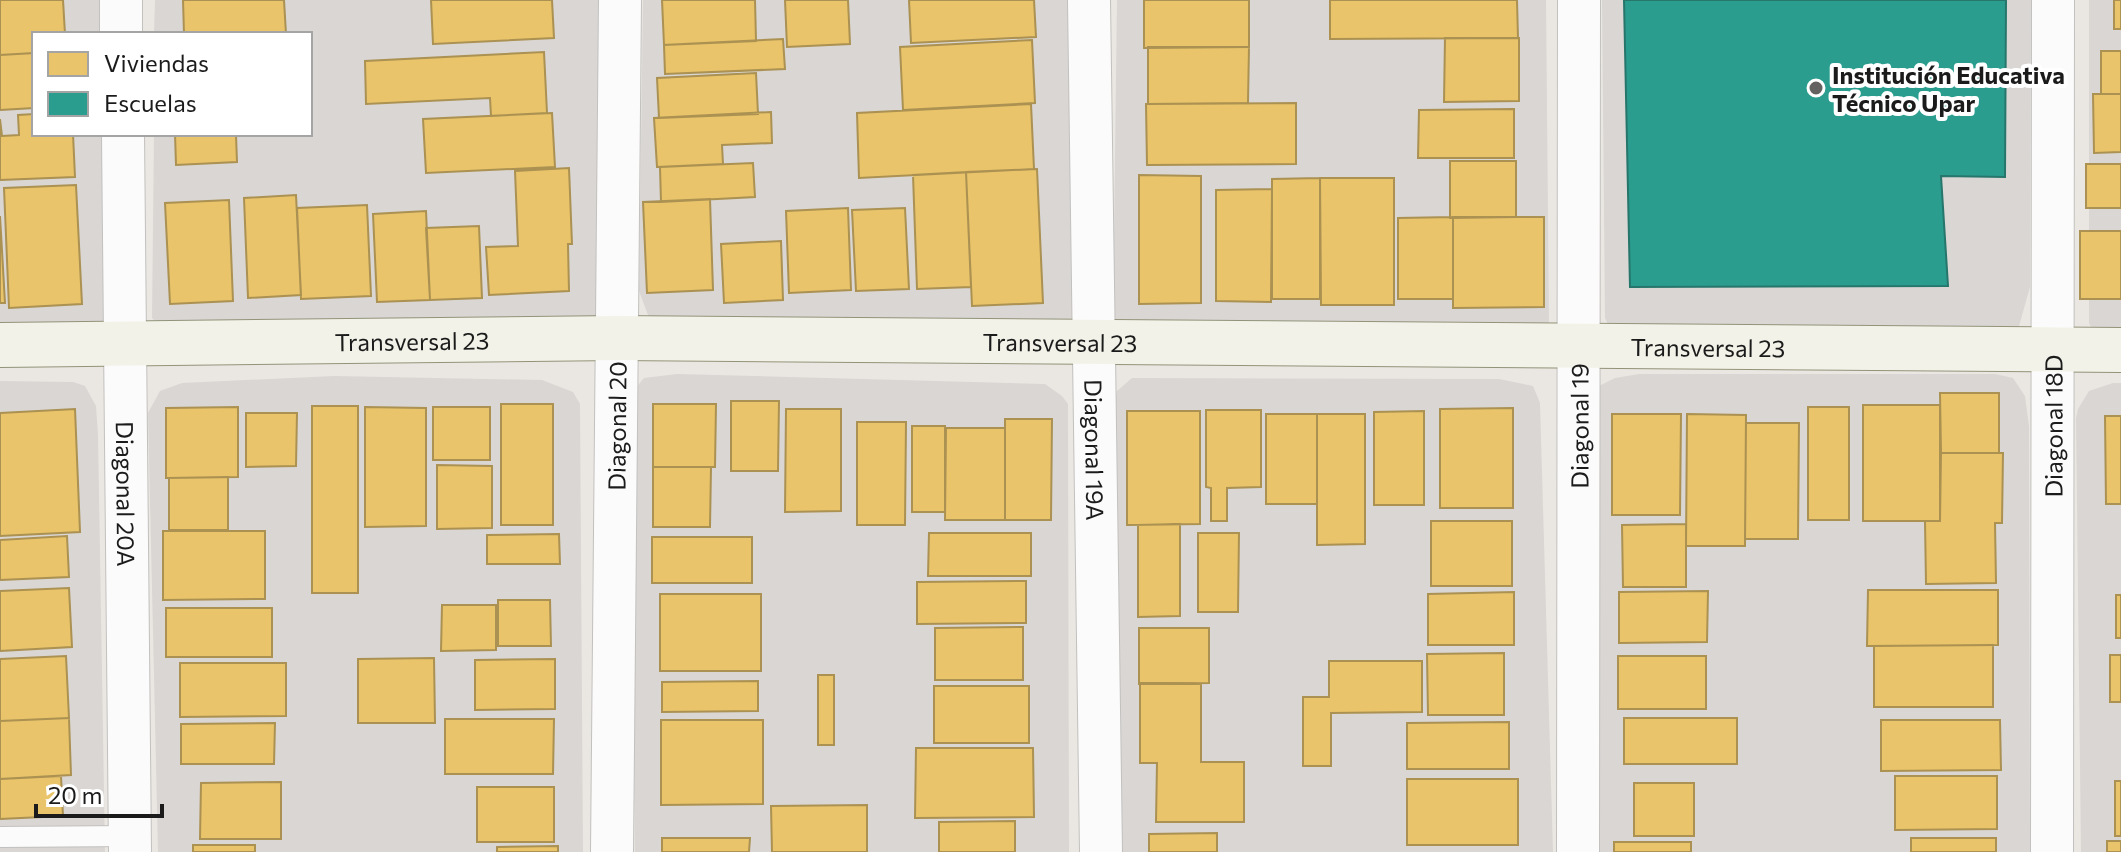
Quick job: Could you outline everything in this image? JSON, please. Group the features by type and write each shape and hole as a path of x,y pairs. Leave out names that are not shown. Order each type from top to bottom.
{"street":[{"path":"121,0 121,32"},
{"name":"Diagonal 20","path":"612,852 620,0"},
{"name":"Diagonal 19A","path":"1089,0 1101,852"},
{"name":"Diagonal 19","path":"1578,852 1579,0"},
{"name":"Diagonal 18D","path":"2052,852 2053,0"},
{"name":"Diagonal 20A","path":"123,136 130,844"},
{"name":"Transversal 23","path":"0,345 617,338 2121,350"}],"lane":[{"path":"0,837 130,844"}],"shaded area":[{"path":"0,0 104,0 104,32 32,32 32,136 106,136 105,324 0,336"},
{"path":"155,0 599,0 600,317 162,328 152,318 154,136 312,136 312,32 154,32"},
{"path":"643,0 1080,0 1079,323 660,323 648,315 639,291"},
{"path":"1117,0 1546,0 1549,326 1123,333 1113,316"},
{"name":"Institución Educativa Técnico Upar","path":"1602,0 2031,0 2030,287 2019,326 2009,332 1612,333 1605,318"},
{"path":"2089,0 2121,0 2121,341 2095,335 2089,323"},
{"path":"677,374 1045,384 1062,396 1068,404 1069,852 635,852 631,403 634,390 644,378"},
{"path":"1639,374 1995,374 2013,378 2025,396 2029,426 2030,852 1592,852 1599,386 1615,378"},
{"path":"334,376 542,380 573,392 580,404 583,852 158,852 148,413 160,391 182,383"},
{"path":"1132,378 1499,379 1533,386 1540,403 1553,852 1122,852 1112,411 1117,391"},
{"path":"0,381 73,382 85,386 96,406 105,852 0,852"},
{"path":"2121,383 2121,852 2081,852 2076,418 2089,391"}],"building: Viviendas":[{"path":"0,0 63,0 65,32 32,32 32,53 0,55"},
{"path":"183,0 284,0 286,32 184,32"},
{"path":"431,0 552,0 554,38 433,44"},
{"path":"662,0 755,0 756,41 664,45"},
{"path":"785,0 848,0 850,44 787,47"},
{"path":"909,0 1034,0 1036,37 911,43"},
{"path":"1144,0 1249,0 1249,47 1144,48"},
{"path":"1330,0 1517,0 1518,38 1330,39"},
{"path":"2114,0 2121,0 2121,29 2114,29"},
{"path":"1445,38 1519,38 1519,101 1444,102"},
{"path":"783,39 785,69 665,74 664,45"},
{"path":"1032,40 1035,103 903,110 900,47"},
{"path":"1148,47 1249,47 1248,103 1148,104"},
{"path":"2101,51 2121,51 2121,94 2101,94"},
{"path":"544,52 547,113 491,116 490,98 366,104 365,61"},
{"path":"32,53 32,108 0,110 0,55"},
{"path":"756,73 758,114 659,118 657,78"},
{"path":"2093,94 2121,94 2121,152 2094,153"},
{"path":"1296,103 1296,164 1147,165 1146,104"},
{"path":"1031,104 1034,169 859,178 857,113"},
{"path":"1514,109 1514,158 1418,158 1419,110"},
{"path":"771,112 772,143 722,145 723,164 657,167 654,118"},
{"path":"552,113 555,167 426,173 423,119"},
{"path":"32,114 32,136 73,136 75,177 0,180 0,119 2,136 19,135 18,115"},
{"path":"175,136 236,136 237,162 176,165"},
{"path":"1450,161 1516,161 1516,217 1450,218"},
{"path":"753,163 755,197 661,202 660,167"},
{"path":"2086,164 2121,164 2121,208 2086,208"},
{"path":"569,168 572,244 568,244 569,291 489,295 486,247 518,246 515,171"},
{"path":"1037,169 1043,303 972,306 966,172"},
{"path":"966,172 971,287 917,289 913,175"},
{"path":"1139,175 1201,176 1201,303 1139,304"},
{"path":"1320,178 1320,299 1272,299 1272,179"},
{"path":"1320,178 1394,178 1394,305 1321,305"},
{"path":"76,185 82,304 9,308 4,188"},
{"path":"1272,189 1271,302 1216,301 1216,190"},
{"path":"296,195 301,295 248,298 244,198"},
{"path":"710,199 713,290 647,293 643,202"},
{"path":"229,200 233,301 170,304 165,203"},
{"path":"367,205 371,296 301,299 297,208"},
{"path":"848,208 851,290 789,293 786,211"},
{"path":"905,208 909,289 856,291 852,210"},
{"path":"426,211 430,300 377,302 373,214"},
{"path":"0,216 5,303 0,303"},
{"path":"1453,217 1453,299 1398,299 1398,218"},
{"path":"1453,217 1544,217 1544,307 1453,308"},
{"path":"479,226 482,298 430,300 426,228"},
{"path":"2080,231 2121,231 2121,299 2080,299"},
{"path":"781,241 783,300 724,303 721,244"},
{"path":"1940,393 1999,393 1999,453 1941,453"},
{"path":"731,401 779,401 778,471 731,471"},
{"path":"501,404 553,404 553,525 501,525"},
{"path":"653,404 716,404 715,467 653,467"},
{"path":"1863,405 1940,405 1940,521 1863,521"},
{"path":"312,406 358,406 358,593 312,593"},
{"path":"238,407 238,477 166,478 166,408"},
{"path":"365,407 426,408 426,526 365,527"},
{"path":"433,407 490,407 490,460 433,460"},
{"path":"1808,407 1849,407 1849,520 1808,520"},
{"path":"1513,408 1513,508 1440,508 1440,409"},
{"path":"75,409 80,532 0,536 0,413"},
{"path":"786,409 841,409 841,511 785,512"},
{"path":"1206,410 1261,410 1261,487 1227,488 1227,521 1211,521 1211,488 1206,487"},
{"path":"1127,411 1200,411 1200,524 1127,525"},
{"path":"1424,411 1424,505 1374,505 1374,412"},
{"path":"246,413 297,413 296,466 246,467"},
{"path":"1266,414 1317,414 1317,504 1266,504"},
{"path":"1317,414 1365,414 1365,544 1317,545"},
{"path":"1612,414 1681,414 1680,515 1612,515"},
{"path":"1687,414 1746,415 1745,546 1686,546"},
{"path":"2105,416 2121,416 2121,504 2106,504"},
{"path":"1005,419 1052,419 1051,520 1005,520"},
{"path":"857,422 906,422 905,525 857,525"},
{"path":"1746,423 1799,423 1798,539 1745,539"},
{"path":"912,426 945,426 945,512 912,512"},
{"path":"946,428 1005,428 1005,520 945,520"},
{"path":"1941,453 2003,453 2002,523 1995,523 1996,583 1926,584 1925,521 1940,521"},
{"path":"437,465 492,466 492,528 437,529"},
{"path":"653,467 711,467 710,527 653,527"},
{"path":"228,477 228,530 169,530 169,478"},
{"path":"1431,521 1512,521 1512,586 1431,586"},
{"path":"1180,524 1180,616 1138,617 1138,525"},
{"path":"1686,524 1686,587 1623,587 1622,525"},
{"path":"163,531 265,531 265,599 163,600"},
{"path":"929,533 1031,533 1031,576 928,576"},
{"path":"1198,533 1239,533 1238,612 1198,612"},
{"path":"559,534 560,564 487,564 487,535"},
{"path":"67,536 69,577 0,580 0,540"},
{"path":"652,537 752,537 752,583 652,583"},
{"path":"1026,581 1026,623 917,624 917,582"},
{"path":"69,588 72,647 0,651 0,591"},
{"path":"1868,590 1998,590 1998,645 1867,646"},
{"path":"1708,591 1707,642 1619,643 1619,592"},
{"path":"1514,592 1514,645 1428,645 1428,594"},
{"path":"660,594 761,594 761,671 660,671"},
{"path":"2116,595 2121,595 2121,638 2116,638"},
{"path":"498,600 550,600 551,646 498,646"},
{"path":"442,605 496,605 496,650 441,651"},
{"path":"166,608 272,608 272,657 166,657"},
{"path":"1023,627 1023,680 935,680 935,628"},
{"path":"1139,628 1209,628 1209,683 1139,684"},
{"path":"1993,645 1993,707 1874,707 1874,646"},
{"path":"1504,653 1504,715 1428,715 1427,654"},
{"path":"2110,655 2121,655 2121,702 2110,702"},
{"path":"66,656 69,718 0,721 0,659"},
{"path":"1618,656 1706,656 1706,709 1618,709"},
{"path":"434,658 435,723 358,723 358,659"},
{"path":"555,659 555,709 475,710 475,660"},
{"path":"1329,661 1422,661 1422,712 1331,713 1331,766 1303,766 1303,697 1329,697"},
{"path":"180,663 286,663 286,716 180,717"},
{"path":"818,675 834,675 834,745 818,745"},
{"path":"758,681 758,711 662,712 662,682"},
{"path":"1140,683 1201,684 1201,762 1244,762 1244,822 1156,822 1157,763 1140,763"},
{"path":"934,686 1029,686 1029,743 934,743"},
{"path":"69,718 71,775 0,779 0,721"},
{"path":"1624,718 1737,718 1737,764 1624,764"},
{"path":"445,719 554,719 553,774 445,774"},
{"path":"661,720 763,720 763,804 661,805"},
{"path":"1881,720 2000,720 2001,770 1881,771"},
{"path":"1509,722 1509,769 1407,769 1407,723"},
{"path":"275,723 274,764 181,764 181,724"},
{"path":"916,748 1033,748 1034,817 915,818"},
{"path":"61,776 63,816 0,819 0,779"},
{"path":"1895,776 1997,776 1997,829 1895,830"},
{"path":"1407,779 1518,779 1518,845 1407,845"},
{"path":"2115,781 2121,781 2121,836 2115,836"},
{"path":"281,782 281,839 200,839 201,783"},
{"path":"1634,783 1694,783 1694,836 1634,836"},
{"path":"477,787 554,787 554,842 477,842"},
{"path":"867,805 867,852 772,852 771,806"},
{"path":"1015,821 1015,852 939,852 939,822"},
{"path":"1217,833 1217,852 1149,852 1149,834"},
{"path":"662,838 750,838 749,852 662,852"},
{"path":"1911,838 1996,838 1996,852 1911,852"},
{"path":"2107,841 2121,841 2121,852 2107,852"},
{"path":"1614,842 1691,842 1691,852 1614,852"},
{"path":"193,845 255,845 255,852 193,852"},
{"path":"558,846 558,852 497,852 497,847"}],"building: Escuelas":[{"name":"Institución Educativa Técnico Upar","path":"1624,0 2006,0 2005,177 1941,176 1948,286 1630,287"}],"place":[{"name":"Institución Educativa Técnico Upar","path":"1816,88"}]}
